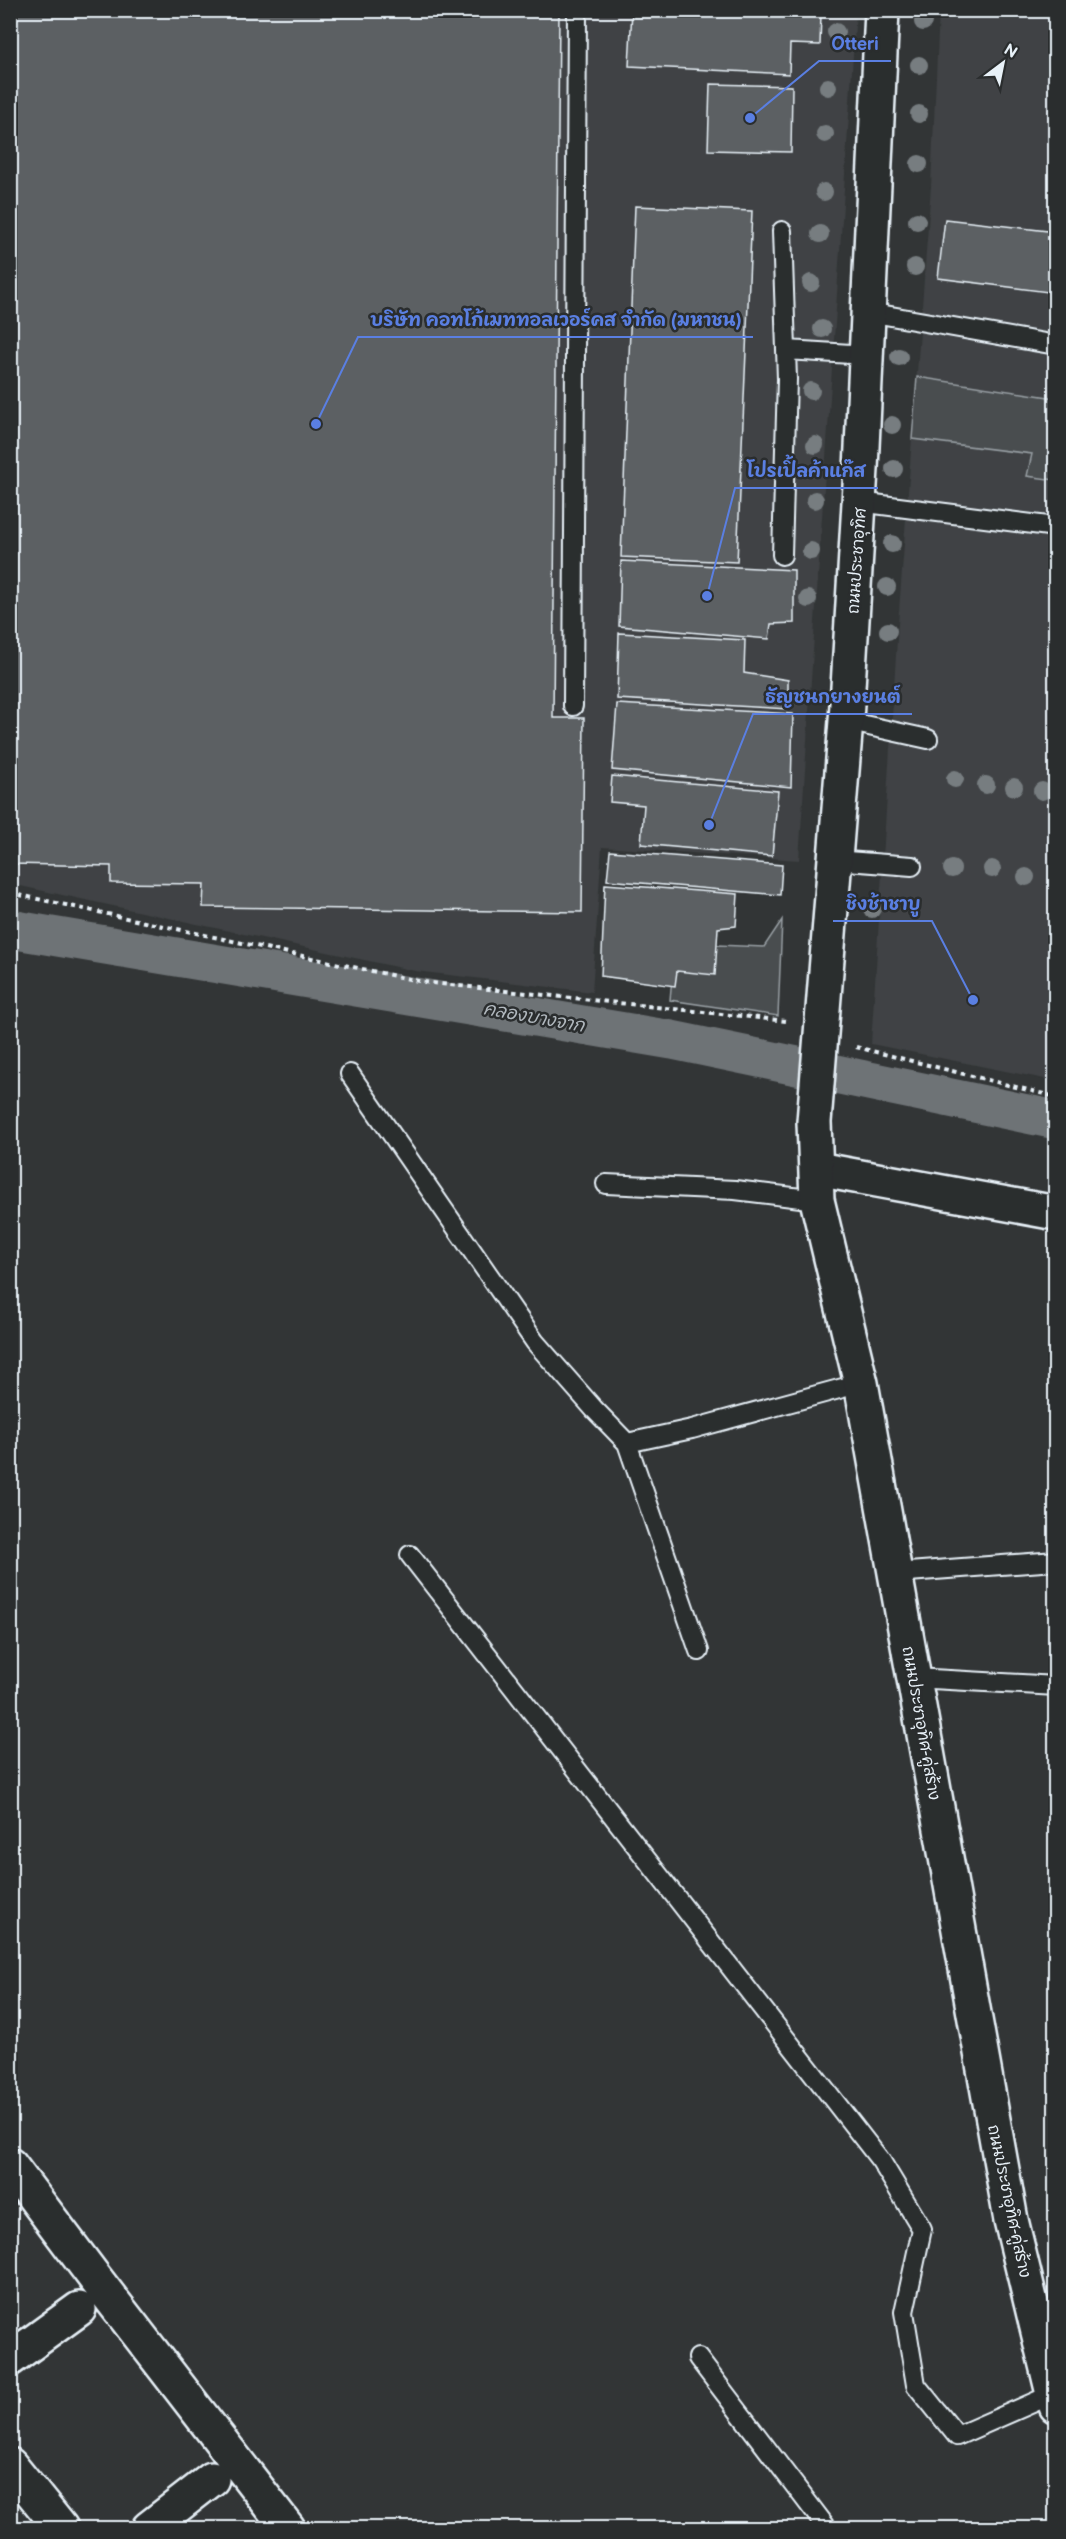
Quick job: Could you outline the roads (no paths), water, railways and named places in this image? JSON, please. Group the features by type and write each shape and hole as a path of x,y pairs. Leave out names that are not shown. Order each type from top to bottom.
{"main road":[{"name":"ถนนประชาอุทิศ","path":"821,1036 846,721 867,355 882,10"},
{"name":"ถนนประชาอุทิศ-คู่สร้าง","path":"821,1036 814,1122 817,1185 861,1383 1011,2220 1054,2400"},
{"path":"817,1185 1056,1214"},
{"path":"10,2165 288,2529"},
{"path":"10,2359 79,2309"},
{"path":"10,2465 61,2529"},
{"path":"149,2529 212,2479"}],"lane":[{"path":"573,706 577,10"},
{"path":"782,231 787,350 782,555"},
{"path":"868,312 1056,345"},
{"path":"787,350 867,355"},
{"path":"859,502 1056,527"},
{"path":"846,721 928,739"},
{"path":"834,860 912,866"},
{"path":"350,1074 535,1342 627,1443 699,1651"},
{"path":"606,1184 735,1190 817,1185"},
{"path":"627,1443 692,1429 861,1383"},
{"path":"410,1556 881,2161 922,2229 904,2312 916,2385 957,2436 1054,2400"},
{"path":"895,1573 1056,1561"},
{"path":"914,1678 1056,1686"},
{"path":"698,2358 827,2529"}],"waterway":[{"name":"คลองบางจาก","path":"10,929 672,1040 1056,1120"}],"place":[{"name":"Otteri","path":"750,118"},
{"name":"บริษัท คอทโก้เมททอลเวอร์คส จำกัด (มหาชน)","path":"316,424"},
{"name":"โปรเปิ้ลค้าแก๊ส","path":"707,596"},
{"name":"ธัญชนกยางยนต์","path":"709,825"},
{"name":"ชิงช้าชาบู","path":"973,1000"}]}
